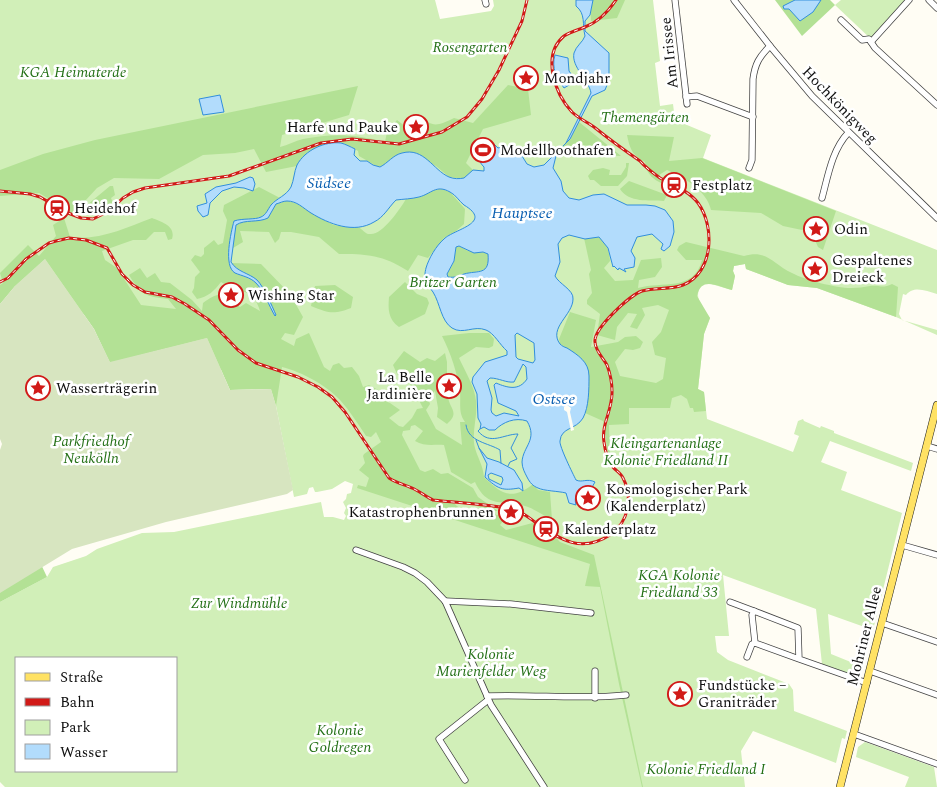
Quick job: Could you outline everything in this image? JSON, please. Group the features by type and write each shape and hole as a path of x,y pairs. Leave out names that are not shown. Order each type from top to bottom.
{"main road":[{"name":"Mohriner Allee","path":"840,787 937,405"}],"street":[{"name":"Am Irissee","path":"675,0 687,101 697,96 753,117"},
{"name":"Hochkönigweg","path":"734,0 810,94 937,218"},
{"path":"871,42 910,0"},
{"path":"930,0 937,8"},
{"path":"841,20 862,40 869,40 875,48 937,105"},
{"path":"749,168 752,160 753,79 755,67 760,56 770,46"},
{"path":"822,198 835,153 840,142 848,133"},
{"path":"927,446 937,449"},
{"path":"902,545 937,555"},
{"path":"356,550 416,573 445,601 497,716 544,787"},
{"path":"445,601 511,604 591,613"},
{"path":"730,602 798,628 800,659"},
{"path":"754,611 752,615 755,643"},
{"path":"882,623 937,642"},
{"path":"747,657 752,644 755,643"},
{"path":"755,643 867,682"},
{"path":"594,670 594,698"},
{"path":"870,671 937,695"},
{"path":"465,780 439,739 488,698 542,696 594,698 626,695"},
{"path":"854,734 937,764"}],"green space":[{"path":"0,0 435,0 440,19 491,11 494,6 493,0 653,0 660,61 655,63 660,106 673,104 675,120 711,135 703,158 937,250 937,294 916,289 906,295 903,294 899,314 902,320 817,288 788,285 746,269 745,264 734,266 735,276 732,290 711,284 703,284 698,295 702,307 710,318 704,334 698,389 704,392 707,419 793,452 799,436 794,434 798,421 803,419 820,428 821,426 834,431 834,433 913,463 911,471 830,441 821,462 847,472 841,490 902,513 873,630 828,614 831,654 863,667 860,678 822,664 816,609 723,575 729,636 715,636 717,652 728,660 789,684 793,690 794,711 847,731 845,739 842,738 836,763 753,731 741,751 745,787 5,787 0,782 0,602 47,577 53,567 86,556 97,549 142,533 174,532 321,502 324,517 344,520 346,508 343,502 347,494 351,493 353,484 345,481 332,489 317,492 315,492 313,487 309,488 307,494 294,497 276,406 271,390 15,286 0,304"},
{"path":"590,0 625,0 617,18 591,21"},
{"path":"775,0 830,0 835,5 802,36"},
{"path":"841,0 908,0 871,39 835,5"},
{"path":"508,85 528,89 531,115 483,129 466,163 473,170 464,179 449,177 436,166 411,152 400,153 384,165 378,167 359,156 358,151 350,146 333,144 316,148 302,159 297,166 266,172 254,149 235,153 203,155 159,179 114,178 97,188 73,214 39,193 0,196 0,170 43,154 95,140 358,86 349,115 282,135 280,147 303,139 334,135 364,137 385,142 387,132 397,120 406,127 419,115 432,124 443,123 454,118 473,123"},
{"path":"579,122 621,156 603,155 590,146 583,145 574,154 557,153 570,139"},
{"path":"627,135 674,137 669,161 702,158 836,211 823,250 818,247 814,238 820,231 816,225 802,230 783,226 761,213 711,210 709,203 700,191 680,177 667,170 659,175 668,186 656,180 650,175 645,162 632,151"},
{"path":"626,163 629,163 627,176 618,186 601,186 594,180 590,180 588,176 593,170 603,168 610,170 609,175 621,175 626,167"},
{"path":"629,181 667,195 664,201 634,199 620,189"},
{"path":"110,186 113,186 115,195 111,198 113,203 102,211 89,210 87,205"},
{"path":"259,187 280,198 282,201 302,206 334,225 358,227 369,234 376,233 386,226 406,199 421,197 433,190 442,189 450,192 465,209 464,224 444,238 428,258 418,255 408,271 375,256 339,254 319,237 291,232 281,232 279,239 275,243 269,232 240,231 243,242 233,248 229,247 229,263 261,264 290,294 303,317 294,335 285,333 281,339 294,346 296,339 309,333 324,367 330,371 333,365 339,363 344,368 352,367 359,376 363,387 369,385 382,392 385,401 400,410 389,418 399,426 403,427 412,418 417,409 423,408 411,385 397,374 393,365 404,351 420,362 427,358 435,361 445,353 447,376 452,378 448,395 453,416 447,424 437,417 438,408 435,391 428,398 430,404 426,410 436,429 462,445 460,422 465,422 461,411 459,385 453,363 442,336 489,333 494,339 493,346 489,348 476,347 459,358 474,390 476,407 474,442 484,477 496,488 507,493 519,492 533,484 538,490 550,492 552,520 528,507 498,502 486,497 475,482 471,484 451,472 444,445 426,445 415,441 423,431 415,425 411,426 410,430 403,431 402,435 420,470 425,472 433,469 441,474 448,473 473,488 478,497 498,511 487,511 471,503 451,501 463,511 507,516 500,525 506,530 540,521 560,542 594,555 643,787 619,684 600,587 585,586 590,564 357,488 358,485 366,487 369,478 359,470 365,463 364,454 381,442 376,432 371,437 366,436 334,394 321,384 298,372 282,367 276,406 271,389 230,390 207,338 110,363 94,329 45,259 15,286 0,304 0,285 3,283 0,273 28,245 39,256 56,236 53,225 64,218 70,237 80,238 112,233 152,218 170,228 173,235 172,239 168,240 165,232 154,232 146,240 133,240 102,251 105,260 117,268 141,305 176,309 168,299 149,296 137,287 129,275 140,268 147,278 155,273 161,282 170,283 192,300 202,311 203,303 214,296 222,295 240,307 246,303 260,311 257,303 249,294 221,282 210,293 197,299 192,292 195,277 200,272 191,260 195,255 201,257 204,254 204,248 214,240 218,245 223,243 227,220 223,211 224,205"},
{"path":"595,236 607,246 610,261 604,268 615,281 633,280 641,260 661,258 662,267 655,277 639,280 638,288 676,283 692,277 698,270 702,260 686,260 677,250 679,246 686,242 744,256 759,254 770,258 798,276 829,285 854,288 883,287 892,284 898,287 896,317 817,288 788,285 746,269 745,264 734,266 735,276 732,290 706,284 699,290 697,296 710,318 704,334 698,389 704,392 706,411 694,412 693,408 690,408 687,399 681,395 672,398 670,408 629,408 629,424 609,425 610,457 603,421 585,413 587,409 581,358 560,344 559,339 570,312 596,320 591,347 618,342 625,337 636,336 643,342 640,348 633,350 625,349 615,362 620,376 656,383 663,379 666,358 655,355 652,342 661,332 669,310 658,305 642,308 645,315 637,329 630,327 637,314 628,313 617,327 615,340 597,335 600,314 587,304 587,300 592,293 589,274 591,270 584,238"},
{"path":"459,246 468,251 488,254 485,269 456,277 448,277 447,274 454,262 456,247"},
{"name":"Parkfriedhof Neukölln","path":"45,259 94,329 110,362 207,338 230,390 271,389 293,490 287,494 166,522 72,549 0,593 0,450 2,444 0,439 0,304 15,286"},
{"path":"405,282 417,294 427,298 429,303 425,314 399,327 395,324 389,313 389,297"},
{"path":"335,285 353,297 351,308 340,312 331,312 311,306 315,286"},
{"path":"904,321 937,330 937,335"},
{"path":"38,558 47,577 0,602 0,583"},
{"path":"865,742 934,767 937,787 905,787 909,777 856,757 858,747"}],"water":[{"path":"576,0 593,0 590,15 585,21 585,31 609,53 609,80 605,90 592,96 570,139 566,143 591,93 574,58 575,51 585,36 581,12 576,6"},
{"path":"795,0 821,0 813,12 800,21 789,9 784,9 783,6"},
{"path":"555,55 568,58 569,71 576,81 564,88 554,69"},
{"path":"220,95 224,112 203,115 199,99"},
{"path":"328,143 341,143 355,149 354,155 360,161 367,161 380,167 399,154 416,153 428,160 443,174 455,178 464,178 473,170 484,171 478,155 479,151 484,146 494,144 498,148 506,146 522,156 527,164 534,167 544,165 557,152 553,168 561,181 563,191 569,198 579,200 593,195 604,194 627,205 655,206 665,210 673,221 674,232 670,246 664,251 661,249 663,244 652,234 637,237 631,251 635,258 634,267 624,269 626,272 613,267 608,248 599,237 585,239 569,235 562,238 558,244 560,262 555,276 569,290 573,299 569,311 559,327 557,338 561,345 582,359 589,371 588,398 585,414 577,425 563,433 560,441 576,480 595,482 591,489 584,489 578,492 575,501 576,505 569,503 566,493 541,489 530,483 522,462 531,438 527,421 509,421 495,430 489,430 484,427 480,429 477,394 472,382 473,377 485,362 507,355 507,351 486,330 460,331 448,325 425,279 427,264 438,245 449,235 469,225 475,216 452,193 437,189 419,197 396,200 383,215 366,226 350,227 334,224 291,201 276,204 268,218 236,225 231,262 236,268 260,283 275,316 259,286 249,278 235,273 229,263 230,240 234,221 263,216 276,200 287,193 291,187 297,165 305,155","holes":["459,246 474,253 483,252 488,254 485,269 456,277 448,277 447,274 454,261 456,247","517,333 534,343 535,360 533,363 516,357 515,335","523,364 526,367 527,379 524,383 517,387 496,383 494,385 498,403 516,411 519,416 504,413 496,416 491,410 492,398 487,381 490,378 514,382"]},
{"path":"250,177 253,178 255,184 253,191 234,187 222,191 210,203 208,215 203,217 198,211 197,206 207,203 205,194 216,187 236,183"},
{"path":"479,448 487,458 514,470 522,483 523,491 519,488 504,489 493,484 485,477 487,464","holes":["491,473 502,477 501,485 489,479 488,475"]}],"pier":[{"path":"567,405 571,408 570,412 574,430 571,431 567,412 564,410 564,407"}],"waterway":[{"path":"466,425 468,431 475,439 500,450 501,463"},
{"path":"480,429 478,431 487,438 492,439 518,434 511,448 517,459 510,462 508,466"},
{"path":"476,440 479,448"}],"railway":[{"path":"0,191 40,197 68,213 81,218 93,219 109,211 123,198 133,192 145,188 229,176 321,143 352,139 399,144 442,132 467,117 482,99 499,70 522,21 527,0"},
{"path":"0,282 8,278 26,259 49,243 69,238 86,240 107,248 122,274 133,285 145,292 172,297 185,304 209,320 238,350 256,363 298,377 318,387 332,397 345,412 392,480 413,488 433,500 515,510 553,534 571,542 580,544 599,541 610,535 621,523 627,509 628,493 623,478 611,464 605,449 604,429 611,404 612,388 607,365 595,345 596,336 613,313 636,294 647,290 678,287 693,279 701,270 706,260 709,236 704,213 690,195 660,178 640,161 574,114 560,95 556,85 552,64 553,53 557,44 564,36 590,25 606,12 616,0"}],"place":[{"name":"Mondjahr","path":"526,78"},
{"name":"Harfe und Pauke","path":"416,127"},
{"name":"Modellboothafen","path":"483,150"},
{"name":"Festplatz","path":"674,185"},
{"name":"Heidehof","path":"57,208"},
{"name":"Odin","path":"816,229"},
{"name":"Gespaltenes Dreieck","path":"815,269"},
{"name":"Wishing Star","path":"231,295"},
{"name":"La Belle Jardinière","path":"449,386"},
{"name":"Wasserträgerin","path":"38,388"},
{"name":"Kosmologischer Park (Kalenderplatz)","path":"588,498"},
{"name":"Katastrophenbrunnen","path":"511,512"},
{"name":"Kalenderplatz","path":"546,529"},
{"name":"Fundstücke – Graniträder","path":"680,694"}],"park label":[{"name":"Rosengarten","path":"470,47"},
{"name":"KGA Heimaterde","path":"73,72"},
{"name":"Themengärten","path":"645,117"},
{"name":"Britzer Garten","path":"453,282"},
{"name":"Kleingartenanlage Kolonie Friedland II","path":"666,452"},
{"name":"KGA Kolonie Friedland 33","path":"679,584"},
{"name":"Zur Windmühle","path":"239,603"},
{"name":"Kolonie Marienfelder Weg","path":"491,662"},
{"name":"Kolonie Goldregen","path":"340,738"},
{"name":"Kolonie Friedland I","path":"706,769"}],"water label":[{"name":"Südsee","path":"329,182"},
{"name":"Hauptsee","path":"522,212"},
{"name":"Ostsee","path":"554,398"}]}
